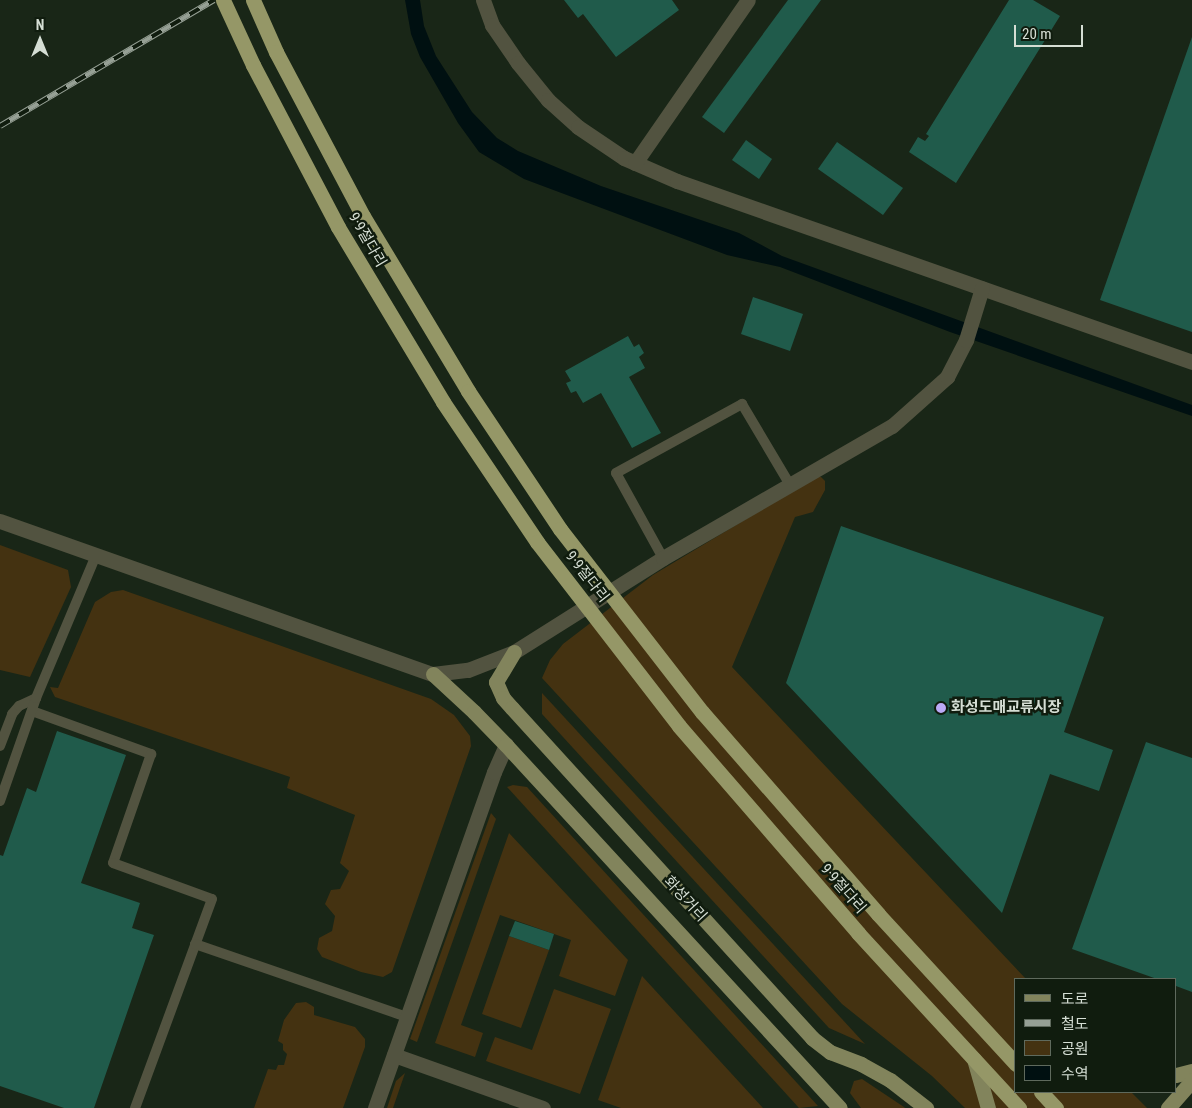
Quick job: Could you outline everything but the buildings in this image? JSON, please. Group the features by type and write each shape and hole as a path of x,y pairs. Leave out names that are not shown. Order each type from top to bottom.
{"highway":[{"name":"9·9절다리","path":"223,0 253,65 338,227 443,402 537,542 679,726 858,933 1019,1108"},
{"name":"9·9절다리","path":"253,0 276,52 363,216 468,391 560,529 702,712 878,914 1014,1062"},
{"path":"1042,1093 1056,1108"}],"main road":[{"name":"화성거리","path":"514,652 496,682 503,698 512,708 812,1038 830,1052 861,1064 890,1080 926,1108"},
{"name":"화성거리","path":"433,674 506,745 840,1108"},
{"path":"996,1042 1014,1051"},
{"path":"974,1059 988,1108"},
{"path":"1177,1075 1192,1071"},
{"path":"1168,1108 1192,1080"}],"street":[{"path":"483,0 492,25 518,63 548,100 578,127 635,163 677,181 1192,362"},
{"path":"635,163 748,0"},
{"path":"0,521 433,674 468,670 514,652 663,558 892,426 947,377 966,340 982,288"},
{"path":"375,1108 494,772 506,745"},
{"path":"394,1055 543,1108"}],"lane":[{"path":"663,558 616,473 742,404 790,485"},
{"path":"0,801 36,698 96,556"},
{"path":"0,746 8,724 18,706 36,698"},
{"path":"32,711 151,754 113,863 212,899 135,1108"},
{"path":"195,944 408,1017"}],"green space":[{"path":"816,477 821,477 825,481 825,490 813,512 795,517 732,667 1025,978 1014,978 1014,1093 1132,1093 1147,1108 965,1108 932,1076 842,1004 542,678 550,660 563,644 653,575"},
{"path":"0,545 68,570 71,587 30,677 0,670"},
{"path":"123,590 431,699 454,715 470,736 471,746 392,972 383,977 361,972 322,957 317,949 319,938 332,931 335,916 325,904 331,890 340,889 349,871 340,863 355,815 287,788 290,777 55,697 50,687 58,688 95,602 111,592"},
{"path":"542,693 865,1044 829,1028 542,714"},
{"path":"513,785 527,787 818,1106 799,1108 507,787"},
{"path":"491,813 496,819 417,1042 410,1039"},
{"path":"509,833 628,960 615,996 559,976 571,940 500,915 461,1025 483,1033 475,1057 435,1043"},
{"path":"509,936 549,950 521,1028 482,1014"},
{"path":"642,976 763,1108 621,1108 598,1100"},
{"path":"554,989 611,1009 580,1094 486,1061 495,1037 532,1050"},
{"path":"306,1002 314,1007 314,1015 355,1027 365,1039 365,1047 343,1108 254,1108 268,1069 276,1070 278,1065 284,1065 287,1054 283,1050 283,1044 278,1041 284,1020 296,1003"},
{"path":"405,1073 393,1108 387,1108 396,1081"},
{"path":"862,1079 905,1108 861,1108 850,1093 854,1081"}],"water":[{"path":"405,0 420,0 424,26 436,56 472,112 497,138 518,151 601,186 739,233 782,256 1192,405 1192,416 950,332 780,267 727,255 524,179 479,152 458,123 420,57 411,34"}],"railway":[{"path":"0,126 214,0"}],"place":[{"name":"화성도매교류시장","path":"941,708"}]}
